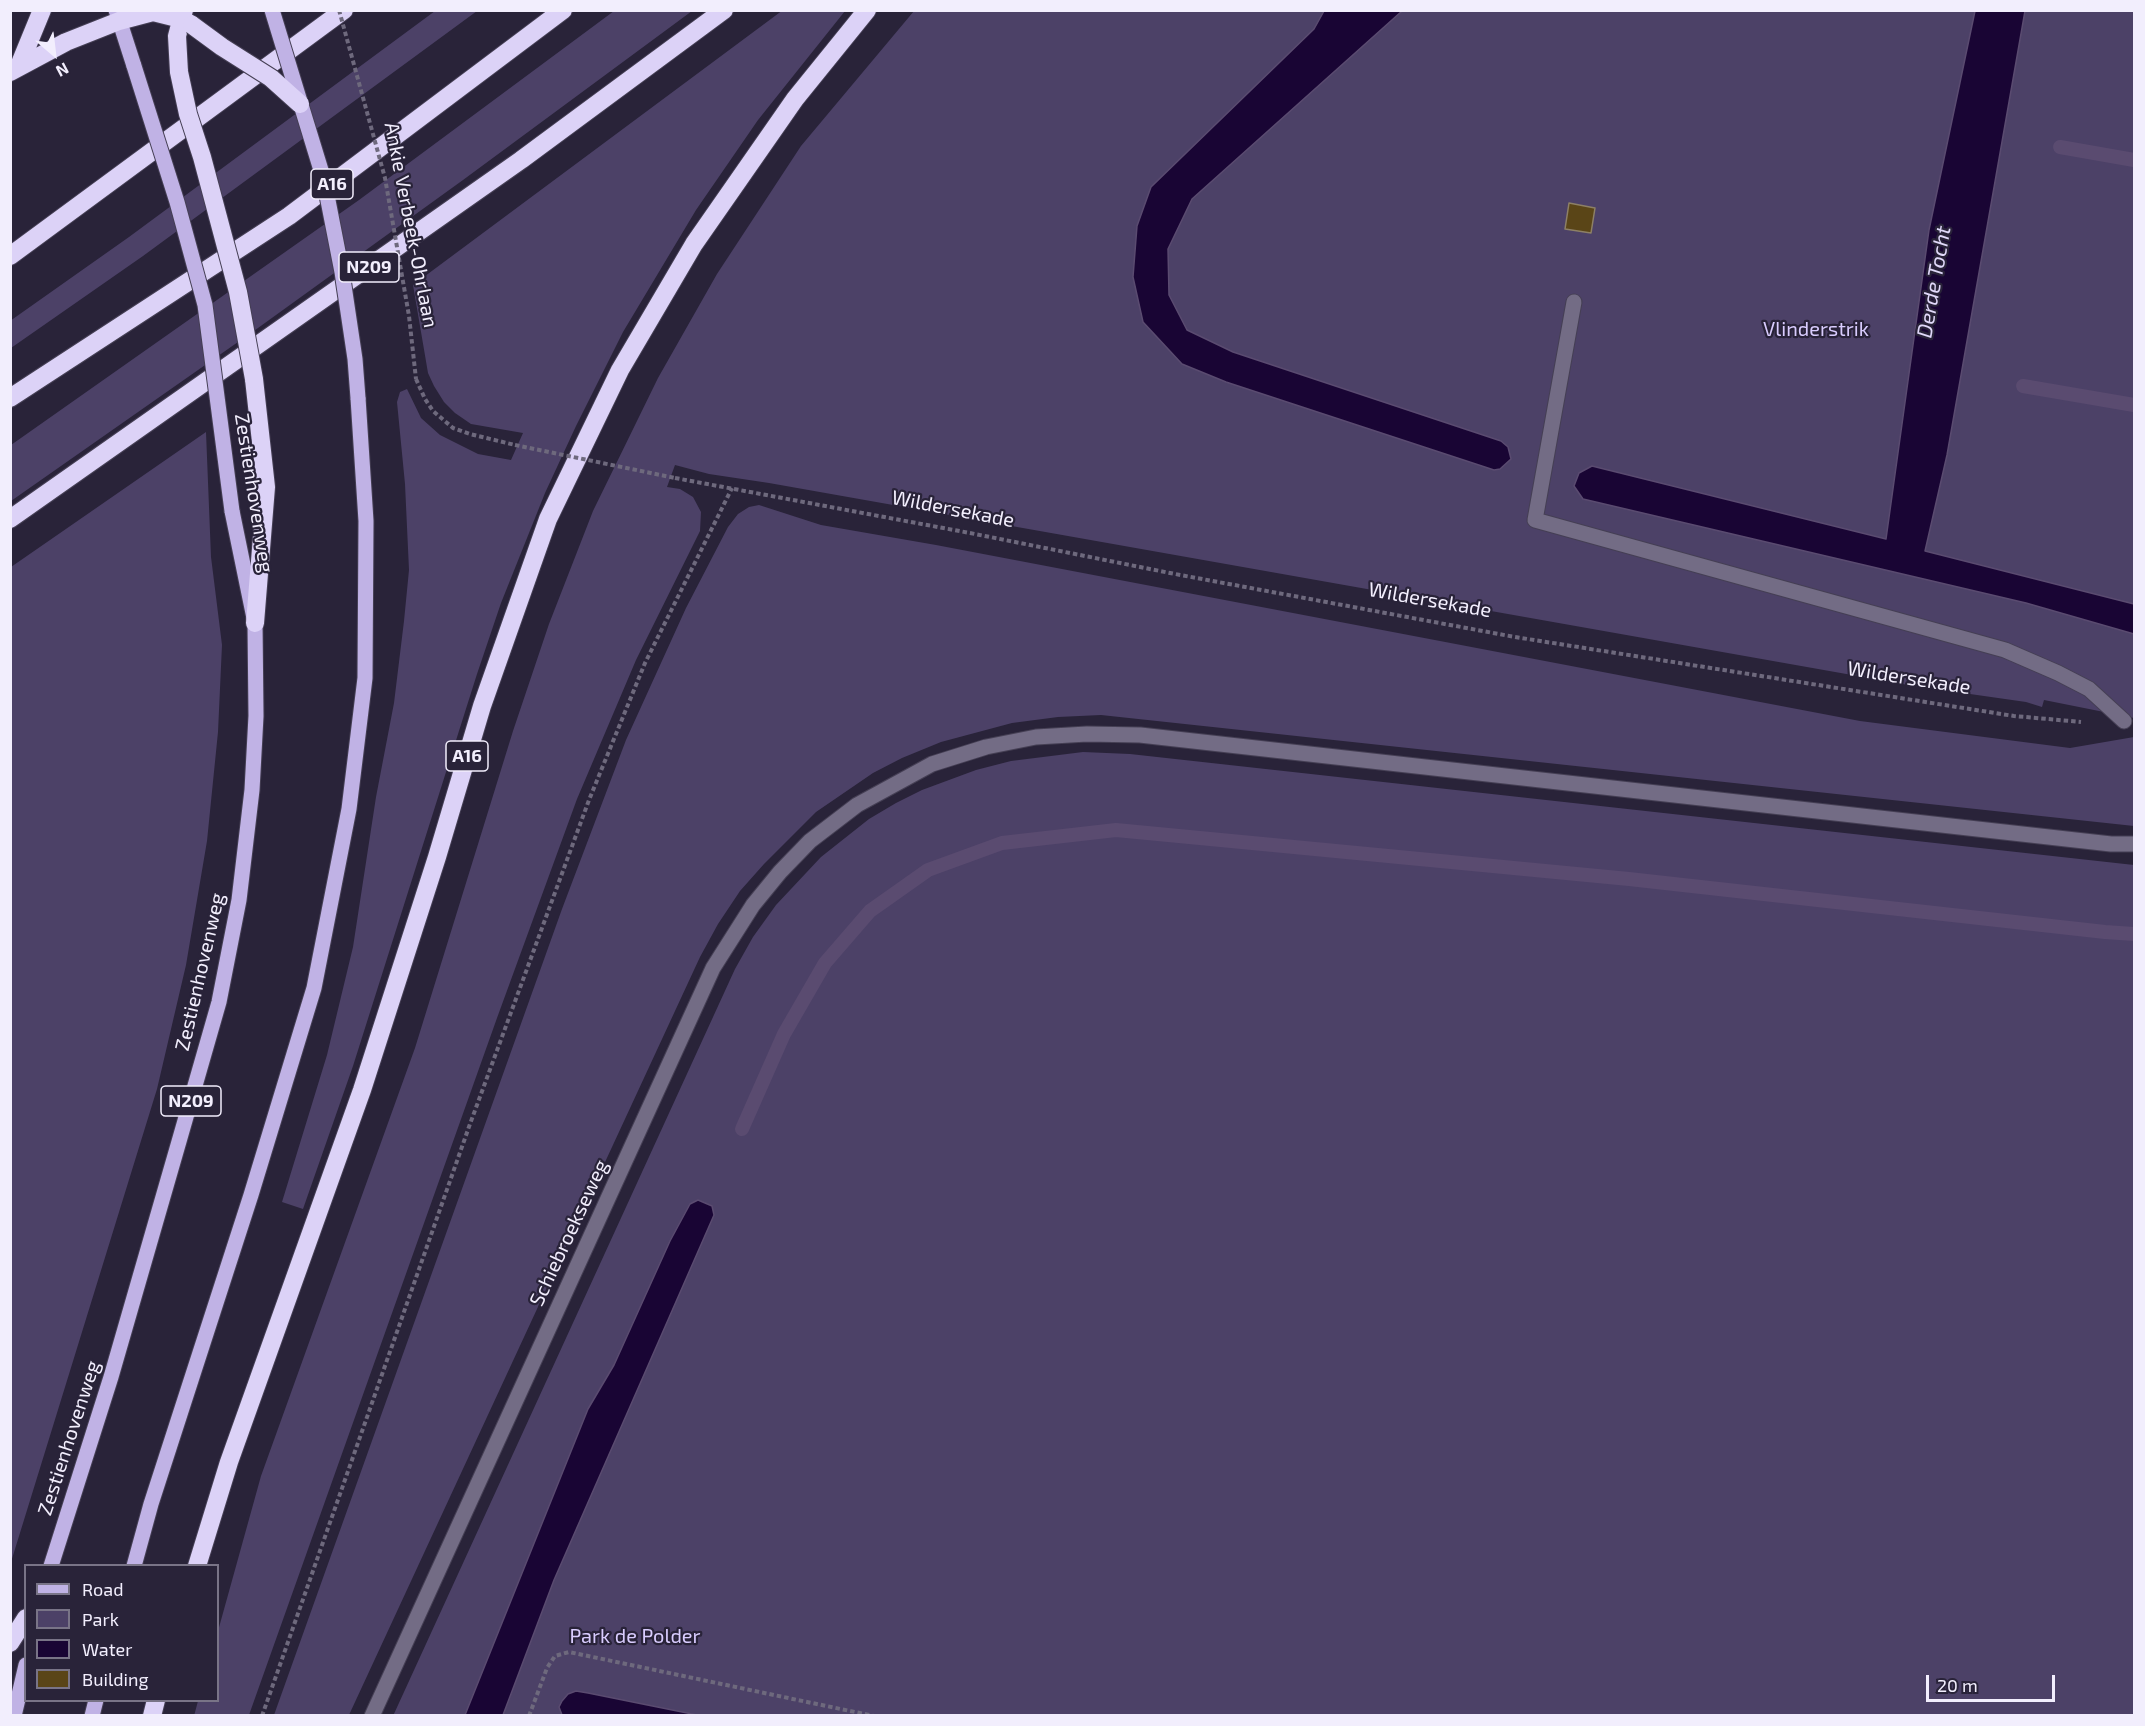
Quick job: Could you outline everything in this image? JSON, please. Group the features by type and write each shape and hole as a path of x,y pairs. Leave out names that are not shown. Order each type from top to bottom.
{"highway":[{"path":"15,69 42,10"},
{"path":"10,256 344,10"},
{"name":"A16","path":"10,398 289,216 563,10"},
{"name":"N209","path":"10,519 521,160 724,10"},
{"name":"A16","path":"199,1564 229,1462 362,1090 437,857 482,706 548,519 620,370 694,244 795,99 867,10"},
{"path":"15,69 118,16 153,12 183,22 271,78 300,104"},
{"path":"183,22 179,72 188,114 202,157 238,292 254,379 266,488 255,623"},
{"path":"10,1643 24,1621"}],"main road":[{"name":"N209","path":"135,1564 151,1504 251,1195 314,988 349,809 365,678 366,521 355,359 342,272 324,180 273,10"},
{"name":"Zestienhovenweg","path":"52,1564 111,1377 219,1002 239,900 252,790 256,716 255,623 232,511 215,370 202,293 177,202 118,16"},
{"path":"14,1716 24,1674"}],"street":[{"path":"1574,302 1535,520 2005,650 2089,689 2124,721"},
{"name":"Schiebroekseweg","path":"372,1716 713,968 753,905 810,841 857,805 932,764 986,747 1036,737 1087,734 1140,735 2134,844"}],"path":[{"name":"Ankie Verbeek-Ohrlaan","path":"339,10 385,178 409,316 416,379 424,399 433,411 453,428 470,435 515,445"},
{"name":"Wildersekade","path":"515,445 675,478 970,532 1175,574 1515,637 2013,716 2075,722 2124,721"},
{"path":"262,1716 466,1135 589,800 645,663 732,488"},
{"path":"529,1716 547,1668 555,1656 569,1652 873,1716"}],"green space":[{"path":"783,10 845,11 758,120 696,210 623,332 576,426 545,493 501,603 353,1066 303,1209 282,1202 327,1055 353,947 376,797 394,703 409,570 405,484 397,402 400,392 407,389 421,418 440,435 478,454 511,460 523,433 471,424 444,402 428,373 413,285"},
{"path":"435,11 477,11 143,256 11,348 10,321 129,237"},
{"path":"614,11 692,11 258,328 11,501 11,445 359,200"},
{"name":"Vlinderstrik","path":"914,11 2134,11 2134,718 2044,700 2042,707 2026,702 1914,686 709,474 675,465 667,487 680,489 693,497 701,512 700,531 636,660 577,799 249,1715 194,1716 198,1702 219,1702 219,1627 261,1476 415,1048 513,731 549,624 593,511 658,378 717,274 801,146"},
{"path":"206,432 211,557 222,645 218,732 207,841 186,965 157,1089 11,1562 11,567"},
{"path":"759,505 821,525 1860,721 2070,748 2134,737 2134,826 1101,715 1058,717 1012,723 941,742 902,758 873,773 816,812 740,891 718,924 700,957 349,1715 274,1715 562,909 626,740 686,608 728,527 738,514 749,507"},
{"name":"Park de Polder","path":"1083,752 1130,754 2134,865 2134,1715 503,1715 554,1580 712,1206 698,1200 690,1204 670,1241 614,1365 588,1409 465,1715 393,1716 735,969 753,937 776,905 821,857 869,819 896,803 922,790 976,770 1011,761"}],"water":[{"path":"1324,11 1402,11 1192,199 1168,249 1169,295 1187,330 1233,352 1501,441 1508,447 1511,459 1500,469 1494,470 1226,382 1182,364 1143,322 1133,277 1137,226 1151,187 1314,29"},
{"name":"Derde Tocht","path":"1975,11 2025,11 1947,455 1925,551 2134,604 2134,634 2026,603 1583,499 1574,486 1579,473 1592,466 1886,539 1929,230"},
{"path":"698,1200 712,1206 714,1215 554,1580 503,1715 465,1715 588,1409 614,1365 670,1241 690,1204"},
{"path":"576,1691 697,1715 562,1715 559,1707 562,1701 568,1694"}],"building":[{"path":"1569,203 1595,208 1591,233 1565,229"}],"waterway":[{"path":"2060,147 2134,160"},
{"path":"2023,386 2134,405"},
{"path":"742,1129 784,1034 825,963 870,911 928,870 1002,843 1116,830 1629,879 2134,934"}]}
